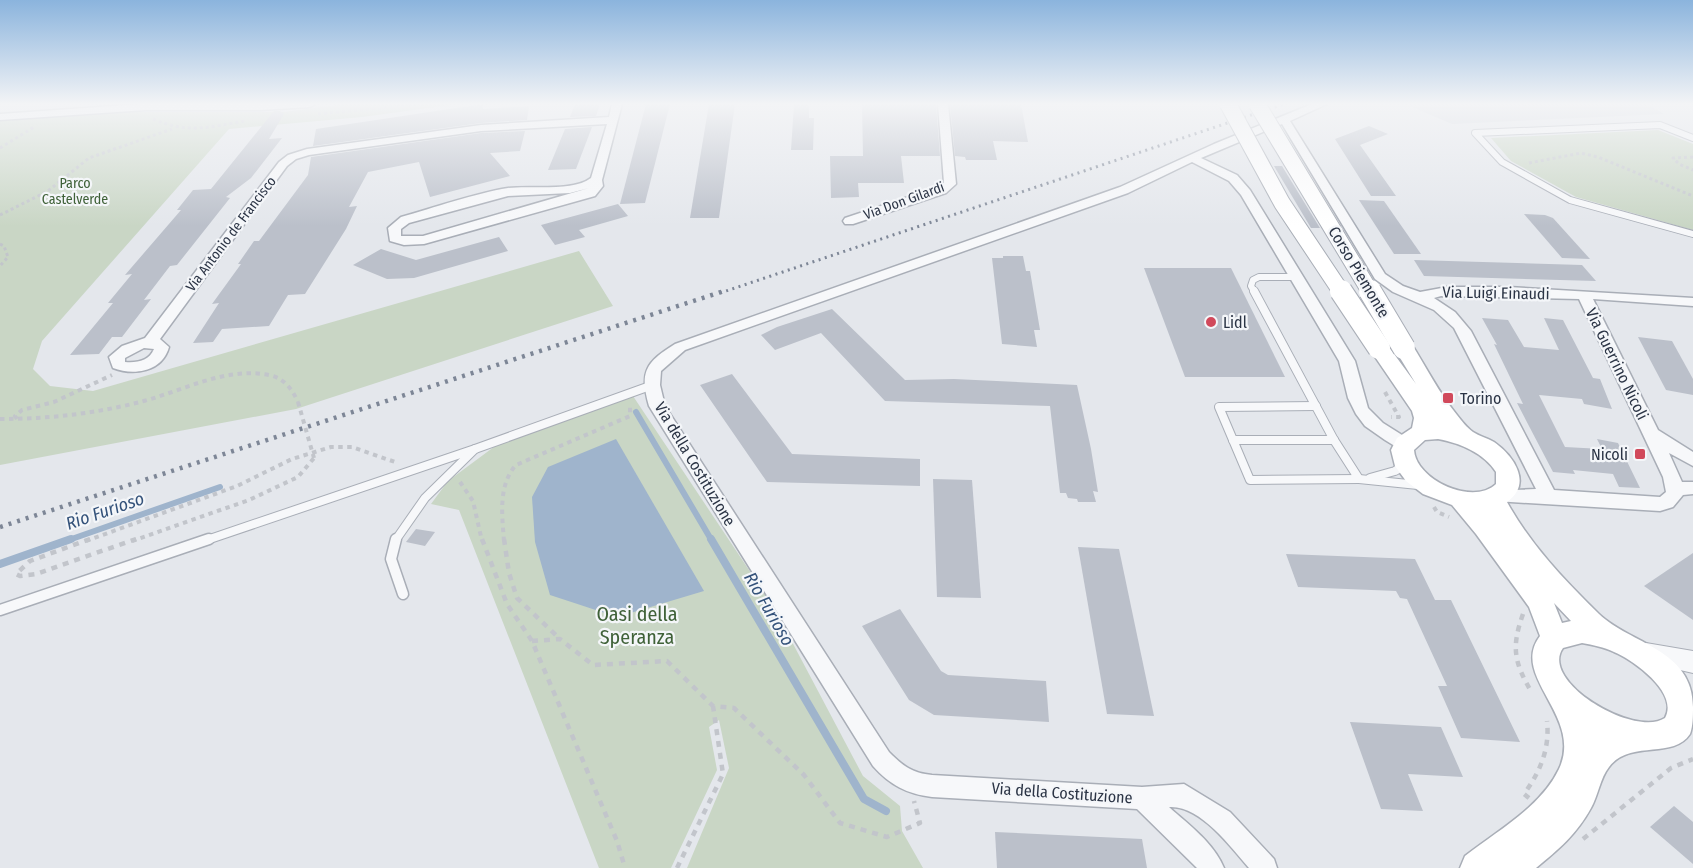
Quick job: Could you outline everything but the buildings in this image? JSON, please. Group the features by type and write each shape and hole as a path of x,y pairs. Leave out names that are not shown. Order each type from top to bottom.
{"main road":[{"name":"Corso Piemonte","path":"1250,145 1282,203 1423,410 1425,418 1410,447"},
{"name":"Corso Piemonte","path":"1281,145 1448,419 1464,437"},
{"path":"1438,431 1464,437 1492,453 1505,467 1509,482 1508,488 1497,497 1482,501 1460,499 1431,488 1414,476 1410,447 1438,431"},
{"path":"1497,497 1512,534 1537,568 1603,635"},
{"path":"1460,499 1485,527 1540,602 1555,638"},
{"path":"1478,868 1546,811 1564,788 1575,768 1579,753 1575,722 1564,696 1549,676 1546,667 1546,649 1555,638 1572,632 1603,635 1640,652 1663,671 1686,696 1681,720 1681,735 1638,736 1614,742 1597,758 1581,796 1562,825 1511,868"},
{"path":"1564,696 1602,724 1638,736"}],"street":[{"name":"Via Antonio de Francisco","path":"128,368 143,366 160,355 162,347 150,342 283,164 292,157 307,152 364,145"},
{"path":"596,180 591,184 570,189 514,190 405,220 394,228 394,235 395,238 404,241 424,240 587,195 597,186 596,180 607,145"},
{"name":"Via Don Gilardi","path":"849,221 942,190 950,184 947,145"},
{"name":"Via della Costituzione","path":"1222,145 1124,190 680,347 664,357 655,367 650,378 650,386 657,406 881,759 895,775 909,784 1142,798 1184,795 1222,820 1265,868"},
{"name":"Via Luigi Einaudi","path":"1300,145 1380,276 1386,283 1402,291 1420,297 1444,290 1693,302"},
{"path":"1194,159 1233,178 1243,189 1347,361 1362,411 1380,428 1410,447"},
{"name":"Via Guerrino Nicoli","path":"1497,497 1548,496 1660,504 1684,489 1651,434 1584,295"},
{"path":"1420,297 1445,309 1455,317 1548,496"},
{"name":"Via Guerrino Nicoli","path":"1651,434 1693,460"},
{"path":"1640,652 1693,662"},
{"name":"Via della Costituzione","path":"1142,798 1197,849 1212,868"}],"lane":[{"path":"1486,145 1502,162 1581,204 1693,234"},
{"path":"1297,277 1259,277 1253,280 1251,286 1334,440 1359,479"},
{"path":"0,610 418,469 650,386"},
{"path":"1316,406 1219,407 1250,480 1369,478 1400,469 1410,447"},
{"path":"1233,440 1334,440"},
{"path":"403,594 390,556 395,536 450,471 475,449"},
{"path":"1369,478 1431,488"}],"path":[{"path":"0,215 48,191 89,158 128,145"},
{"path":"1511,167 1581,153 1693,196"},
{"path":"1693,157 1673,158 1679,164 1693,170"},
{"path":"0,244 4,246 8,257 0,266"},
{"path":"17,419 15,416 22,410 54,402 128,368"},
{"path":"0,419 52,417 137,403 210,381 249,374 268,375 292,387 298,402 314,458 298,477 249,500 36,574 20,576 16,574 30,561 237,486 292,459 330,447 352,447 418,469"},
{"path":"631,393 630,416 516,465 506,477 503,495 503,546 518,599 560,639 593,665 667,661 713,706 723,774 677,868"},
{"path":"450,471 468,492 478,511 480,532 505,602 524,626 532,641 617,841 626,868"},
{"path":"532,641 560,639"},
{"path":"713,706 734,708 804,775 840,823 887,837 920,823 909,784"},
{"path":"1581,840 1671,768 1693,759"}],"green space":[{"name":"Parco Castelverde","path":"0,145 215,145 42,341 33,369 50,386 93,391 579,251 613,306 296,409 0,465"},
{"path":"1497,145 1693,145 1693,230 1576,197 1511,161"},
{"name":"Oasi della Speranza","path":"631,393 773,606 863,776 900,806 902,831 923,868 687,868 729,768 719,720 709,727 717,770 671,868 599,868 459,510 431,504 448,481 506,438"}],"water":[{"path":"616,439 704,591 617,617 550,595 535,542 532,497 548,467"}],"waterway":[{"name":"Rio Furioso","path":"636,412 712,541"},
{"name":"Rio Furioso","path":"66,541 220,487"},
{"name":"Rio Furioso","path":"0,564 71,539"},
{"name":"Rio Furioso","path":"711,539 864,799 886,811"}],"railway":[{"path":"720,293 1163,145"},
{"path":"0,527 724,291"}],"place":[{"name":"Lidl","path":"1211,322"},
{"name":"Torino","path":"1448,398"},
{"name":"Nicoli","path":"1640,454"}]}
